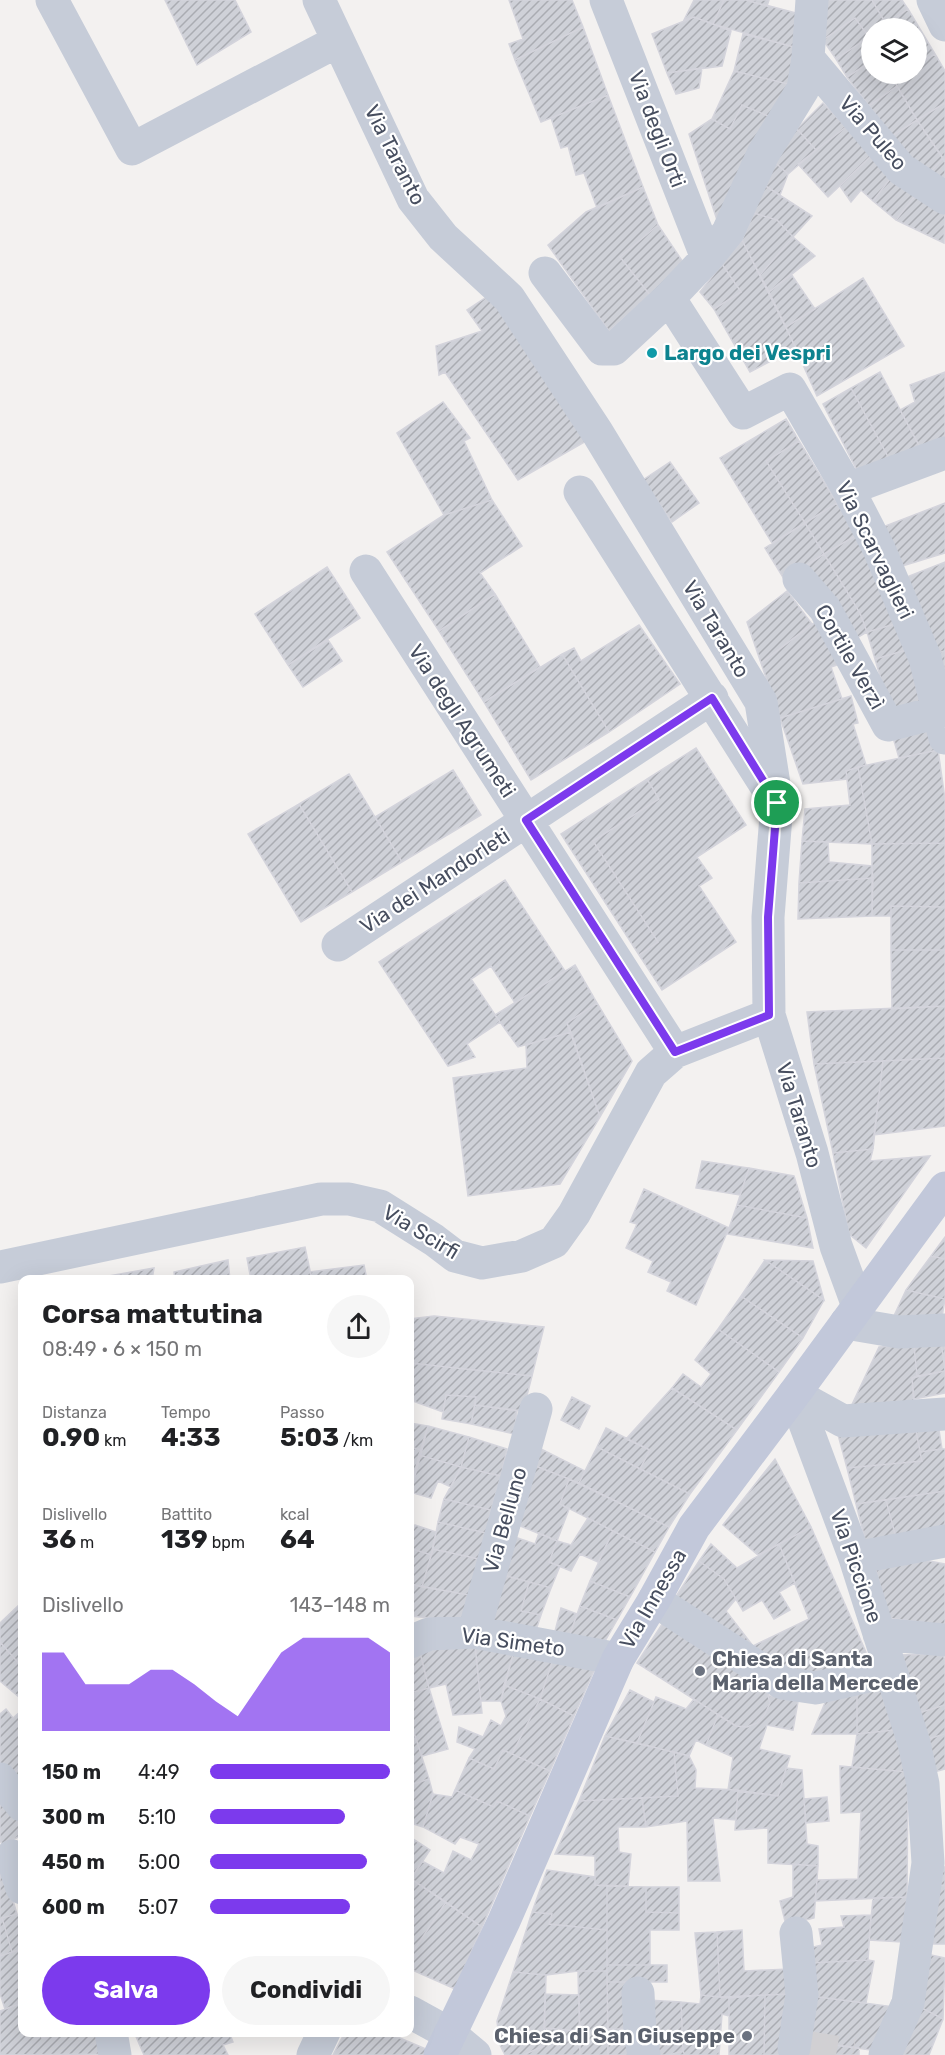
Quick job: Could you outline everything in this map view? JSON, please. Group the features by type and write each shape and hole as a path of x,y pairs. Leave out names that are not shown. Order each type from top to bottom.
{"street":[{"path":"52,0 132,149 338,41"},
{"name":"Via Taranto","path":"319,0 413,199 443,237 509,298 597,432 760,702 777,803 768,917 769,1015 812,1153 852,1315"},
{"name":"Via degli Orti","path":"606,0 699,266"},
{"path":"545,273 602,349 614,349 669,298 728,232 763,154 803,89 808,58 812,0"},
{"path":"933,0 945,25"},
{"name":"Via Puleo","path":"808,58 902,170 945,198"},
{"name":"Via Scarvaglieri","path":"669,298 743,412 790,389 848,489 879,549 925,658 942,725"},
{"path":"848,489 945,453"},
{"path":"580,492 777,803"},
{"name":"Via degli Agrumeti","path":"366,571 675,1052"},
{"name":"Cortile Verzì","path":"799,579 825,609 888,725 942,725"},
{"name":"Via dei Mandorleti","path":"338,945 712,698"},
{"name":"Via Scirfi","path":"0,1267 321,1199 349,1199 380,1206 455,1256 482,1263 522,1256 554,1242 574,1214 651,1073 675,1052 769,1015"},
{"name":"Via Innessa","path":"445,2045 504,1921 618,1659 694,1527 794,1395 945,1188"},
{"path":"852,1315 899,1332 945,1330"},
{"path":"794,1395 843,1421 945,1414"},
{"name":"Via Piccione","path":"794,1395 855,1558 919,1763 935,1828 908,2004 885,2055"},
{"name":"Via Belluno","path":"474,1632 536,1409"},
{"path":"855,1558 945,1541"},
{"path":"654,1600 782,1683 816,1688 891,1671"},
{"name":"Via Simeto","path":"414,1640 429,1634 474,1632 618,1659"},
{"path":"879,1634 945,1640"},
{"path":"0,1779 18,1800"},
{"path":"12,1855 18,1875"},
{"path":"796,1933 802,1995 796,2050"},
{"path":"638,1993 640,2034 644,2055"},
{"path":"414,2016 445,2045 475,2055"},
{"path":"112,2037 115,2055"},
{"path":"313,2055 322,2037"}],"building":[{"path":"165,0 235,0 251,32 197,65"},
{"path":"509,0 572,0 583,27 515,60 509,44 523,39"},
{"path":"694,0 724,0 713,24 694,17 684,20"},
{"path":"724,0 746,0 800,14 794,47 713,24"},
{"path":"746,0 769,0 767,6"},
{"path":"821,0 872,0 882,18 861,18 861,26 855,18 823,40"},
{"path":"872,0 902,0 908,9 895,18 882,18"},
{"path":"908,9 913,18 895,18"},
{"path":"694,17 731,31 722,66 667,73 652,34"},
{"path":"855,18 861,26 861,42 836,59 823,40"},
{"path":"583,27 608,95 541,122 515,60"},
{"path":"743,34 794,47 788,84 734,71"},
{"path":"927,41 935,54 927,59"},
{"path":"861,42 861,68 847,77 836,59"},
{"path":"935,54 945,71 945,103 917,120 896,84 927,84 927,59"},
{"path":"702,68 699,88 676,94 667,73"},
{"path":"861,68 861,84 896,84 897,86 869,106 847,77"},
{"path":"734,71 788,84 773,118 742,105 730,129 712,119"},
{"path":"897,86 917,120 892,136 869,106"},
{"path":"608,95 643,187 597,208 584,173 576,175 568,146 561,148 551,118"},
{"path":"823,103 846,127 816,150 797,129"},
{"path":"945,103 945,162 917,120"},
{"path":"742,105 773,118 718,223 689,134 712,119 730,129"},
{"path":"917,120 943,158 927,176 892,136"},
{"path":"846,127 873,154 828,197 798,164"},
{"path":"797,129 816,150 788,174 770,158"},
{"path":"873,154 893,175 873,201 861,190 851,202 840,186"},
{"path":"770,158 788,174 780,195 764,185"},
{"path":"943,158 945,162 945,192 927,176"},
{"path":"893,175 919,191 896,220 873,201"},
{"path":"764,185 812,216 793,237 777,220 754,213"},
{"path":"643,187 658,225 620,257 650,295 609,331 548,245 586,212"},
{"path":"919,191 945,208 944,243 896,220"},
{"path":"754,213 777,220 793,237 760,275 742,240"},
{"path":"658,225 685,265 650,295 620,257"},
{"path":"793,237 815,256 769,292 760,275"},
{"path":"742,240 796,348 750,372 714,309 741,292 722,264"},
{"path":"722,264 741,292 714,309 700,292"},
{"path":"791,274 815,309 786,327 769,292"},
{"path":"863,278 904,346 817,396 786,327"},
{"path":"491,294 588,440 518,480 445,372 439,375 436,346 482,331 467,310"},
{"path":"880,372 922,451 892,464 851,388"},
{"path":"945,372 945,444 922,451 900,410 915,402 910,385"},
{"path":"851,388 892,464 860,476 823,404"},
{"path":"443,402 470,438 464,441 492,500 444,515 397,433"},
{"path":"786,419 799,441 766,461 805,523 772,543 720,458"},
{"path":"799,441 837,503 805,523 766,461"},
{"path":"670,462 699,503 672,522 643,480"},
{"path":"492,500 522,546 480,573 495,594 439,631 387,552 444,515"},
{"path":"837,503 857,535 824,554 805,523"},
{"path":"945,503 945,553 902,566 883,527"},
{"path":"805,523 824,554 784,579 765,548"},
{"path":"857,535 902,622 867,632 860,613 824,554"},
{"path":"824,554 860,613 867,632 855,639 805,567"},
{"path":"945,562 945,651 937,653 907,577"},
{"path":"327,567 360,618 288,665 255,614"},
{"path":"787,591 812,624 761,663 747,622"},
{"path":"495,594 540,667 484,702 439,631"},
{"path":"822,617 843,663 831,667 842,699 780,718 761,663"},
{"path":"902,622 910,649 875,659 867,632"},
{"path":"639,625 680,684 609,732 562,654 574,648 581,661"},
{"path":"328,640 342,661 303,687 288,665"},
{"path":"910,649 927,705 892,716 875,659"},
{"path":"945,651 945,687 937,653"},
{"path":"562,654 609,732 531,780 484,702"},
{"path":"851,696 858,723 853,724 866,765 846,771 847,779 803,784 780,718"},
{"path":"933,725 938,750 899,758 892,734"},
{"path":"696,748 746,825 697,857 712,878 699,886 736,942 662,990 639,955 658,942 593,841 659,799 647,779"},
{"path":"938,750 945,799 945,843 872,844 858,767"},
{"path":"858,767 872,844 802,841 805,809 850,805 846,771"},
{"path":"453,770 481,815 402,862 375,817"},
{"path":"349,774 402,862 352,892 299,804"},
{"path":"647,779 659,799 593,841 658,942 639,955 561,834"},
{"path":"299,804 352,892 301,922 248,834"},
{"path":"802,841 828,842 829,862 872,866 873,878 799,883"},
{"path":"945,843 945,907 891,906 891,916 872,916 872,844"},
{"path":"873,878 872,916 798,919 799,883"},
{"path":"505,880 565,971 515,1003 491,966 471,979 500,1022 467,1044 475,1057 448,1066 379,962"},
{"path":"891,906 945,907 945,950 891,950"},
{"path":"891,950 945,950 945,1006 892,1009"},
{"path":"575,965 597,1003 567,1023 571,1032 518,1047 495,1015"},
{"path":"597,1003 632,1061 600,1117 567,1023"},
{"path":"945,1006 945,1058 814,1064 807,1012"},
{"path":"571,1032 600,1117 560,1184 468,1196 453,1078 527,1068 526,1045"},
{"path":"945,1058 945,1126 874,1135 883,1061"},
{"path":"883,1061 873,1149 833,1153 814,1064"},
{"path":"873,1149 870,1161 930,1156 866,1248 849,1234 833,1153"},
{"path":"702,1161 749,1168 740,1195 696,1188"},
{"path":"749,1168 794,1176 807,1218 737,1205"},
{"path":"644,1189 729,1228 696,1305 667,1291 671,1282 648,1272 653,1261 626,1248 637,1224 630,1222"},
{"path":"737,1205 807,1218 813,1248 727,1234"},
{"path":"945,1237 945,1259 931,1256"},
{"path":"305,1247 311,1275 250,1275 247,1258"},
{"path":"931,1256 945,1259 945,1299 906,1290"},
{"path":"228,1260 230,1275 174,1275 174,1272"},
{"path":"765,1260 813,1261 824,1300"},
{"path":"765,1260 824,1300 803,1338 741,1296"},
{"path":"364,1265 366,1275 311,1275 310,1272"},
{"path":"154,1268 153,1275 114,1275"},
{"path":"906,1290 945,1299 941,1323 892,1320"},
{"path":"741,1296 803,1338 779,1372 718,1329"},
{"path":"434,1316 544,1327 532,1376 414,1363 414,1318"},
{"path":"718,1329 779,1372 737,1430 672,1388 683,1374 701,1387 711,1374 695,1360"},
{"path":"945,1341 945,1367 941,1342"},
{"path":"941,1342 945,1371 917,1376 914,1345"},
{"path":"914,1345 917,1376 912,1378 914,1405 849,1411 879,1347"},
{"path":"414,1363 532,1376 523,1411 475,1405 476,1397 446,1395 443,1412 414,1401"},
{"path":"945,1371 945,1393 914,1399 912,1378"},
{"path":"672,1388 737,1430 690,1494 640,1469 650,1450 626,1439"},
{"path":"446,1395 476,1397 471,1424 442,1419"},
{"path":"572,1397 590,1406 579,1429 561,1420"},
{"path":"475,1405 517,1411 514,1434 471,1424"},
{"path":"414,1424 428,1426 422,1450 414,1448"},
{"path":"428,1426 469,1437 461,1467 419,1455"},
{"path":"606,1428 650,1450 640,1469 597,1447"},
{"path":"939,1430 942,1449 920,1452 916,1431"},
{"path":"837,1431 916,1431 922,1461 847,1468"},
{"path":"469,1437 507,1449 501,1476 461,1467"},
{"path":"597,1447 690,1494 669,1527 579,1483"},
{"path":"414,1448 422,1450 414,1479"},
{"path":"539,1448 585,1471 579,1483 533,1465"},
{"path":"945,1449 945,1491 856,1504 847,1468 922,1461 920,1452"},
{"path":"419,1455 461,1467 451,1487 438,1481 431,1498 414,1493 414,1476"},
{"path":"775,1459 811,1527 758,1555 723,1525"},
{"path":"533,1465 569,1479 560,1504 569,1509 557,1541 513,1523"},
{"path":"461,1467 501,1476 491,1510 444,1499"},
{"path":"569,1479 669,1527 655,1552 560,1504"},
{"path":"945,1491 945,1528 896,1538 886,1500"},
{"path":"444,1499 491,1510 486,1533 438,1522"},
{"path":"886,1500 896,1538 866,1543 856,1504"},
{"path":"588,1518 613,1531 598,1562 580,1554 571,1571 549,1562 557,1541 571,1545"},
{"path":"438,1522 486,1533 479,1559 433,1549"},
{"path":"415,1525 436,1532 431,1555 414,1549"},
{"path":"811,1527 872,1666 795,1676 753,1646 809,1619 779,1544"},
{"path":"613,1531 655,1552 630,1597 590,1581"},
{"path":"539,1533 557,1541 549,1562 560,1566 551,1588 500,1574 509,1535 535,1544"},
{"path":"711,1544 737,1568 779,1544 795,1583 779,1592 790,1610 774,1619 762,1600 743,1611 724,1579 699,1561"},
{"path":"414,1549 431,1555 422,1587 414,1585"},
{"path":"433,1549 479,1559 469,1595 422,1587"},
{"path":"919,1559 945,1564 945,1625 888,1618 874,1563"},
{"path":"699,1561 724,1579 736,1599 726,1611 753,1646 675,1598"},
{"path":"500,1574 529,1582 521,1611 541,1615 535,1633 487,1626"},
{"path":"590,1581 630,1597 617,1620 580,1606"},
{"path":"529,1582 551,1588 541,1615 521,1611"},
{"path":"414,1585 469,1595 463,1621 414,1616"},
{"path":"18,1606 18,1662 0,1642 0,1623"},
{"path":"580,1606 617,1620 604,1643 569,1637"},
{"path":"561,1608 577,1614 569,1637 554,1635"},
{"name":"Chiesa di Santa Maria della Mercede","path":"666,1618 767,1688 770,1703 765,1714 757,1723 747,1727 736,1726 637,1663"},
{"path":"0,1642 18,1662 18,1696 0,1681"},
{"path":"475,1646 514,1651 501,1701 481,1701"},
{"path":"475,1646 482,1713 453,1715 446,1684 429,1688 419,1649"},
{"path":"419,1649 429,1688 414,1692 414,1651"},
{"path":"514,1651 553,1659 540,1699 504,1685"},
{"path":"943,1654 945,1705 915,1714 897,1655"},
{"path":"553,1659 596,1666 574,1716 540,1699"},
{"path":"504,1685 540,1699 512,1754 503,1750 494,1769 469,1758 475,1749 457,1742 459,1727 483,1737 491,1720 501,1726 506,1716 501,1701"},
{"path":"880,1687 894,1730 857,1734 857,1692"},
{"path":"429,1688 448,1749 422,1756 414,1733 414,1692"},
{"path":"630,1690 654,1702 637,1743 605,1736"},
{"path":"857,1692 857,1734 812,1734 827,1698"},
{"path":"768,1696 799,1696 793,1730 767,1725 759,1749 790,1756 778,1796 728,1790 733,1757 706,1745 718,1715 736,1726 747,1727 757,1723 765,1714 770,1703"},
{"path":"656,1697 686,1709 694,1699 718,1715 706,1745 696,1740 689,1756 637,1743"},
{"path":"540,1699 574,1716 550,1771 512,1754"},
{"path":"945,1705 945,1734 924,1740 915,1714"},
{"path":"6,1709 13,1718 18,1714 18,1769 8,1778 0,1769 0,1714"},
{"path":"894,1730 908,1772 852,1767 857,1734"},
{"path":"414,1733 429,1779 414,1784"},
{"path":"945,1734 945,1769 934,1772 924,1740"},
{"path":"605,1736 674,1752 678,1796 579,1801"},
{"path":"503,1750 550,1771 530,1816 497,1801 494,1807 455,1790 469,1758 494,1769"},
{"path":"674,1752 689,1756 696,1770 695,1788 738,1790 736,1820 713,1818 720,1881 688,1881 687,1821 646,1827 642,1798 678,1796"},
{"path":"840,1766 908,1772 907,1897 815,1901 817,1880 858,1879 861,1812 841,1813"},
{"path":"786,1768 802,1770 807,1844 818,1846 818,1866 768,1863 768,1828 735,1830 738,1790 778,1796"},
{"path":"18,1769 18,1791 8,1778"},
{"path":"429,1779 433,1794 423,1827 414,1824 414,1784"},
{"path":"0,1785 18,1813 18,1837 3,1845 0,1841"},
{"path":"455,1790 494,1807 497,1801 530,1816 482,1927 414,1881 414,1874 422,1861 444,1873 453,1851 471,1860 479,1844 460,1837 455,1844 423,1827 433,1794 452,1797"},
{"path":"827,1797 829,1821 806,1823 804,1799"},
{"path":"642,1798 646,1827 618,1827 619,1852 631,1854 628,1886 595,1885 595,1856 555,1854 579,1801"},
{"path":"414,1840 430,1850 414,1874"},
{"path":"793,1864 818,1866 814,1918 786,1925 780,1901 793,1897"},
{"path":"3,1867 17,1914 2,1918 12,1952 0,1956 0,1868"},
{"path":"943,1867 945,1867 945,1886 940,1885"},
{"path":"547,1870 595,1877 595,1885 607,1886 607,1930 549,1924 552,1914 532,1912"},
{"path":"414,1881 446,1902 414,1950"},
{"path":"940,1885 945,1886 945,1944 932,1944"},
{"path":"607,1886 646,1887 646,1912 679,1913 679,1930 650,1930 650,1965 607,1965"},
{"path":"646,1887 679,1887 679,1913 646,1912"},
{"path":"907,1897 902,1942 869,1940 873,1898"},
{"path":"446,1902 482,1927 455,1989 414,1971 414,1950"},
{"path":"532,1912 552,1914 549,1924 607,1930 607,1971 578,1971 546,1975 513,1972"},
{"path":"18,1915 18,1950 12,1952 2,1918"},
{"path":"871,1915 868,1960 810,1963 809,1948 822,1945 819,1929 844,1927 841,1916"},
{"path":"742,1930 744,1971 789,1969 790,1994 720,1997 717,1932"},
{"path":"717,1932 720,1997 701,1995 695,1933"},
{"path":"18,1950 18,2004 5,2009 0,1994 0,1956"},
{"path":"931,1955 945,1958 943,2019 916,2005"},
{"path":"874,1961 866,2003 811,1996 810,1963"},
{"path":"607,1965 667,1965 667,1982 607,1982"},
{"path":"578,1971 607,1971 608,2055 580,2055"},
{"path":"513,1972 546,1975 544,2046 523,2055 505,2055 500,2045 497,2021"},
{"path":"607,1982 631,1982 632,2029 608,2029"},
{"path":"545,1994 579,1995 580,2031 544,2028"},
{"path":"790,1994 785,2055 764,2055 765,1995"},
{"path":"701,1995 729,1998 729,2016 722,2014 719,2055 685,2055 683,2051 681,2002 700,2004"},
{"name":"Chiesa di San Giuseppe","path":"765,1995 764,2055 729,2055 729,1998"},
{"path":"811,1996 895,2007 878,2051 804,2041"},
{"path":"647,2000 681,2002 683,2051 669,2055 653,2055"},
{"path":"18,2004 18,2037 98,2037 101,2054 0,2055 0,2011"},
{"path":"916,2005 943,2019 929,2055 896,2055"},
{"path":"544,2028 580,2031 580,2055 523,2055 544,2046"},
{"path":"608,2029 632,2029 636,2055 608,2055"},
{"path":"136,2037 231,2037 233,2042 223,2045 228,2055 144,2055"},
{"path":"342,2037 398,2037 428,2050 426,2055 333,2055"},
{"path":"804,2041 859,2048 859,2055 803,2055"},
{"path":"683,2051 685,2055 669,2055"}],"tunnel":[{"path":"804,2047 853,2055"}],"place":[{"name":"Largo dei Vespri","path":"652,353"},
{"name":"Chiesa di Santa Maria della Mercede","path":"700,1671"},
{"name":"Chiesa di San Giuseppe","path":"747,2036"}],"route":[{"path":"712,698 777,803 768,917 769,1015 675,1052 526,820 712,698"}]}
